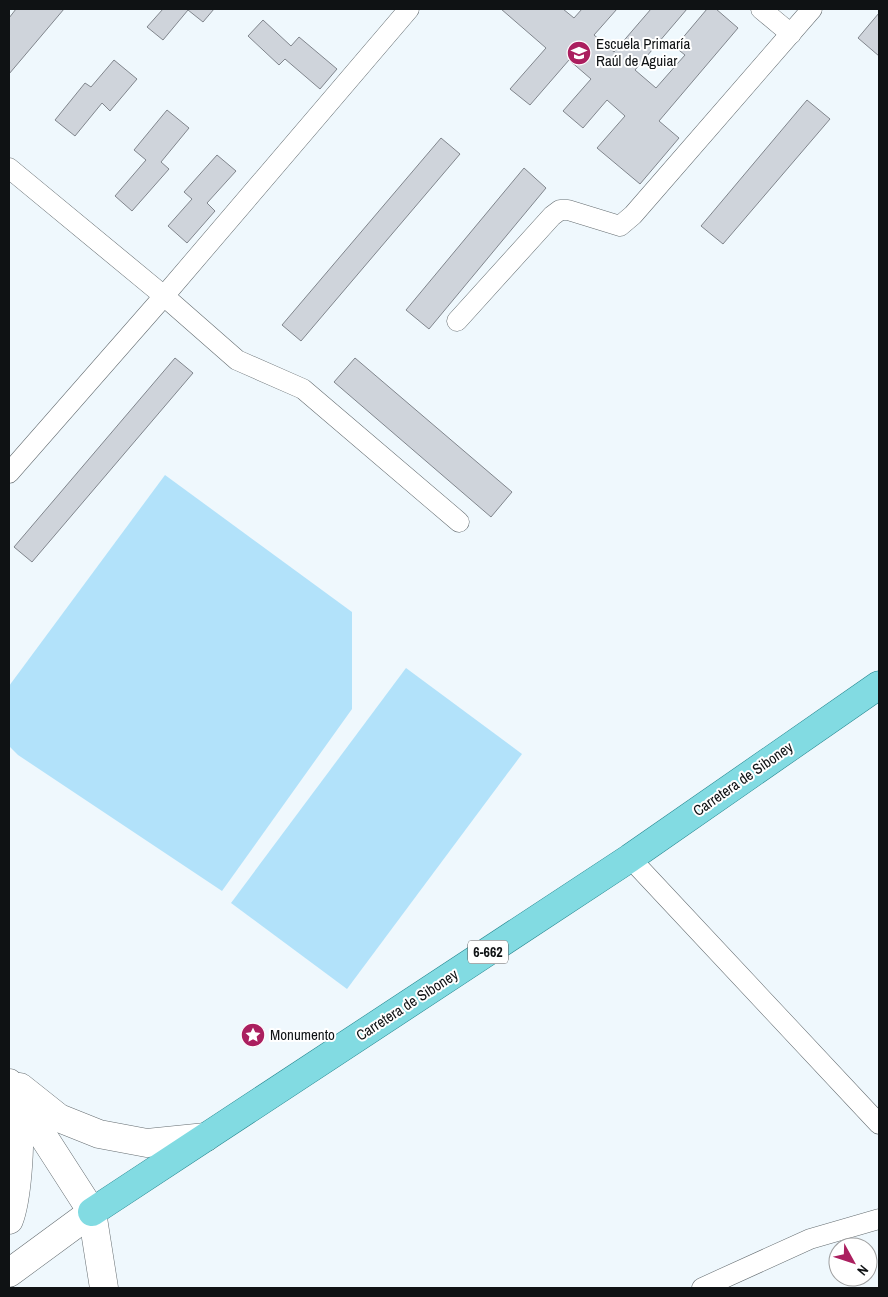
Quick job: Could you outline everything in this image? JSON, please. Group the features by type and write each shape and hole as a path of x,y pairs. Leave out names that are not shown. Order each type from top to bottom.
{"main road":[{"name":"Carretera de Siboney","path":"92,1212 630,858 879,685"}],"street":[{"path":"9,473 164,296 409,9"},
{"path":"761,9 791,34"},
{"path":"457,321 552,216 560,210 568,210 620,226 633,215 812,9"},
{"path":"9,168 164,296 237,360 304,389 459,522"},
{"path":"630,858 879,1124"},
{"path":"9,1079 59,1118 99,1134 147,1143 206,1137"},
{"path":"9,1083 92,1212 104,1288"},
{"path":"9,1092 18,1122 18,1164 12,1211 9,1220"},
{"name":"Carretera de Siboney","path":"9,1273 92,1212"},
{"path":"702,1288 810,1239 879,1219"}],"shaded area":[{"path":"165,475 352,612 352,709 222,891 18,755 9,746 9,686"},
{"path":"406,668 522,754 347,989 231,903"}],"building":[{"path":"16,9 64,9 9,74 9,18"},
{"path":"163,9 214,9 203,22 188,10 163,40 147,27"},
{"path":"501,9 563,9 574,18 582,9 617,9 594,35 614,52 651,9 687,9 635,70 656,88 685,55 675,47 707,9 716,9 738,28 659,121 679,138 640,184 597,148 625,116 607,100 583,128 563,111 591,79 569,60 530,105 510,89 546,48"},
{"path":"879,13 879,56 858,38"},
{"path":"263,20 291,46 299,37 337,69 320,89 285,59 279,65 248,36"},
{"path":"114,60 137,79 110,111 102,103 75,136 55,120 85,83 91,87"},
{"path":"807,100 830,119 723,244 701,226"},
{"path":"167,110 189,128 161,162 169,169 132,211 115,196 146,160 134,150"},
{"path":"441,138 460,154 301,341 282,325"},
{"path":"217,155 236,171 207,203 215,211 187,243 168,226 192,199 184,192"},
{"path":"524,168 546,188 429,329 406,310"},
{"path":"175,358 193,373 32,562 14,547"},
{"path":"355,358 512,492 491,517 334,382"}],"place":[{"name":"Escuela Primaría Raúl de Aguiar","path":"579,53"},
{"name":"Monumento","path":"253,1035"}]}
